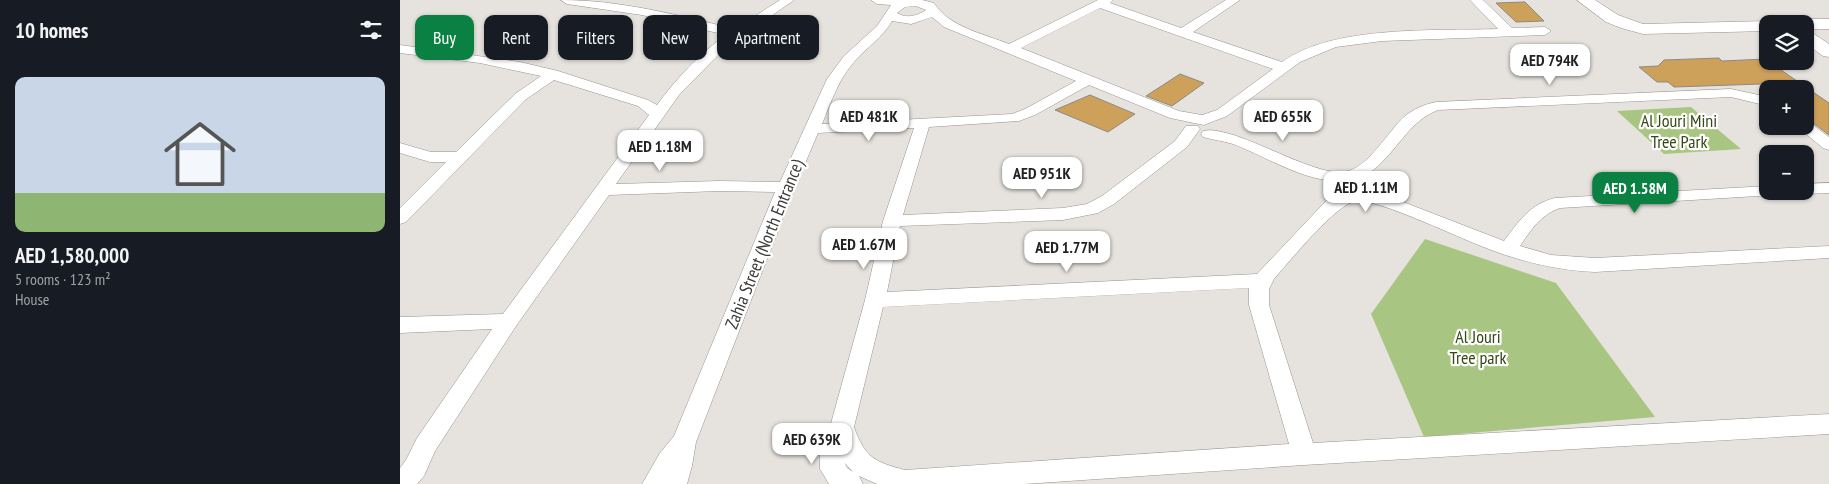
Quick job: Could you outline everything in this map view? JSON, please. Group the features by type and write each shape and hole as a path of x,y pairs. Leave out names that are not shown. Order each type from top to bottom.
{"street":[{"path":"567,0 642,11 717,29"},
{"path":"764,15 788,0"},
{"path":"876,0 926,5 948,24"},
{"path":"876,0 895,18 948,24 1175,115 1206,125 1236,140 1318,174 1508,249 1542,260 1578,265 1829,252"},
{"path":"1182,33 1234,0"},
{"path":"1476,0 1508,32"},
{"path":"1586,0 1610,19 1631,27 1759,26"},
{"path":"1011,48 1104,2 1182,33 1282,67"},
{"path":"879,32 890,13 897,6 926,5"},
{"path":"879,32 926,16 926,5"},
{"path":"1814,24 1829,24"},
{"path":"892,221 1083,212 1108,200 1282,67 1312,50 1348,40 1382,37 1545,31"},
{"name":"Zahia Street (North Entrance)","path":"674,484 682,460 684,442 788,183 834,79 858,49 879,32"},
{"path":"1814,42 1829,52"},
{"path":"400,49 480,59 553,74 650,106 657,115"},
{"path":"402,484 415,468 426,445 509,321 657,115 674,92 703,60 717,49"},
{"path":"400,218 520,97 553,74"},
{"path":"814,125 923,123 1014,118 1030,112 1088,80"},
{"path":"636,101 674,92"},
{"path":"1304,454 1259,305 1258,296 1261,282 1417,114 1436,106 1730,94 1759,99"},
{"path":"850,484 838,476 833,469 831,460 832,450 842,427 875,300 892,221 923,123"},
{"path":"1814,133 1829,144"},
{"path":"400,148 430,157 458,158"},
{"path":"603,190 788,183"},
{"path":"1814,189 1829,188"},
{"path":"1508,249 1538,210 1550,204 1567,201 1759,191"},
{"path":"875,300 1261,282"},
{"path":"400,325 509,321"},
{"path":"842,427 848,446 857,461 873,472 897,482 1304,454 1829,424"},
{"path":"655,484 668,461 684,442"},
{"path":"400,471 426,445"}],"green space":[{"name":"Al Jouri Mini Tree Park","path":"1691,107 1741,149 1664,154 1617,111"},
{"name":"Al Jouri Tree park","path":"1425,239 1556,283 1655,417 1424,437 1371,314"}],"building":[{"path":"1525,2 1544,21 1516,22 1496,3"},
{"path":"1719,58 1722,61 1759,59 1759,70 1781,70 1796,80 1759,80 1759,84 1674,87 1668,82 1657,82 1639,67 1658,66 1664,60"},
{"path":"1180,74 1204,83 1172,106 1146,96"},
{"path":"1814,93 1829,103 1829,135 1814,124"},
{"path":"1090,95 1135,114 1108,132 1055,110"}]}
